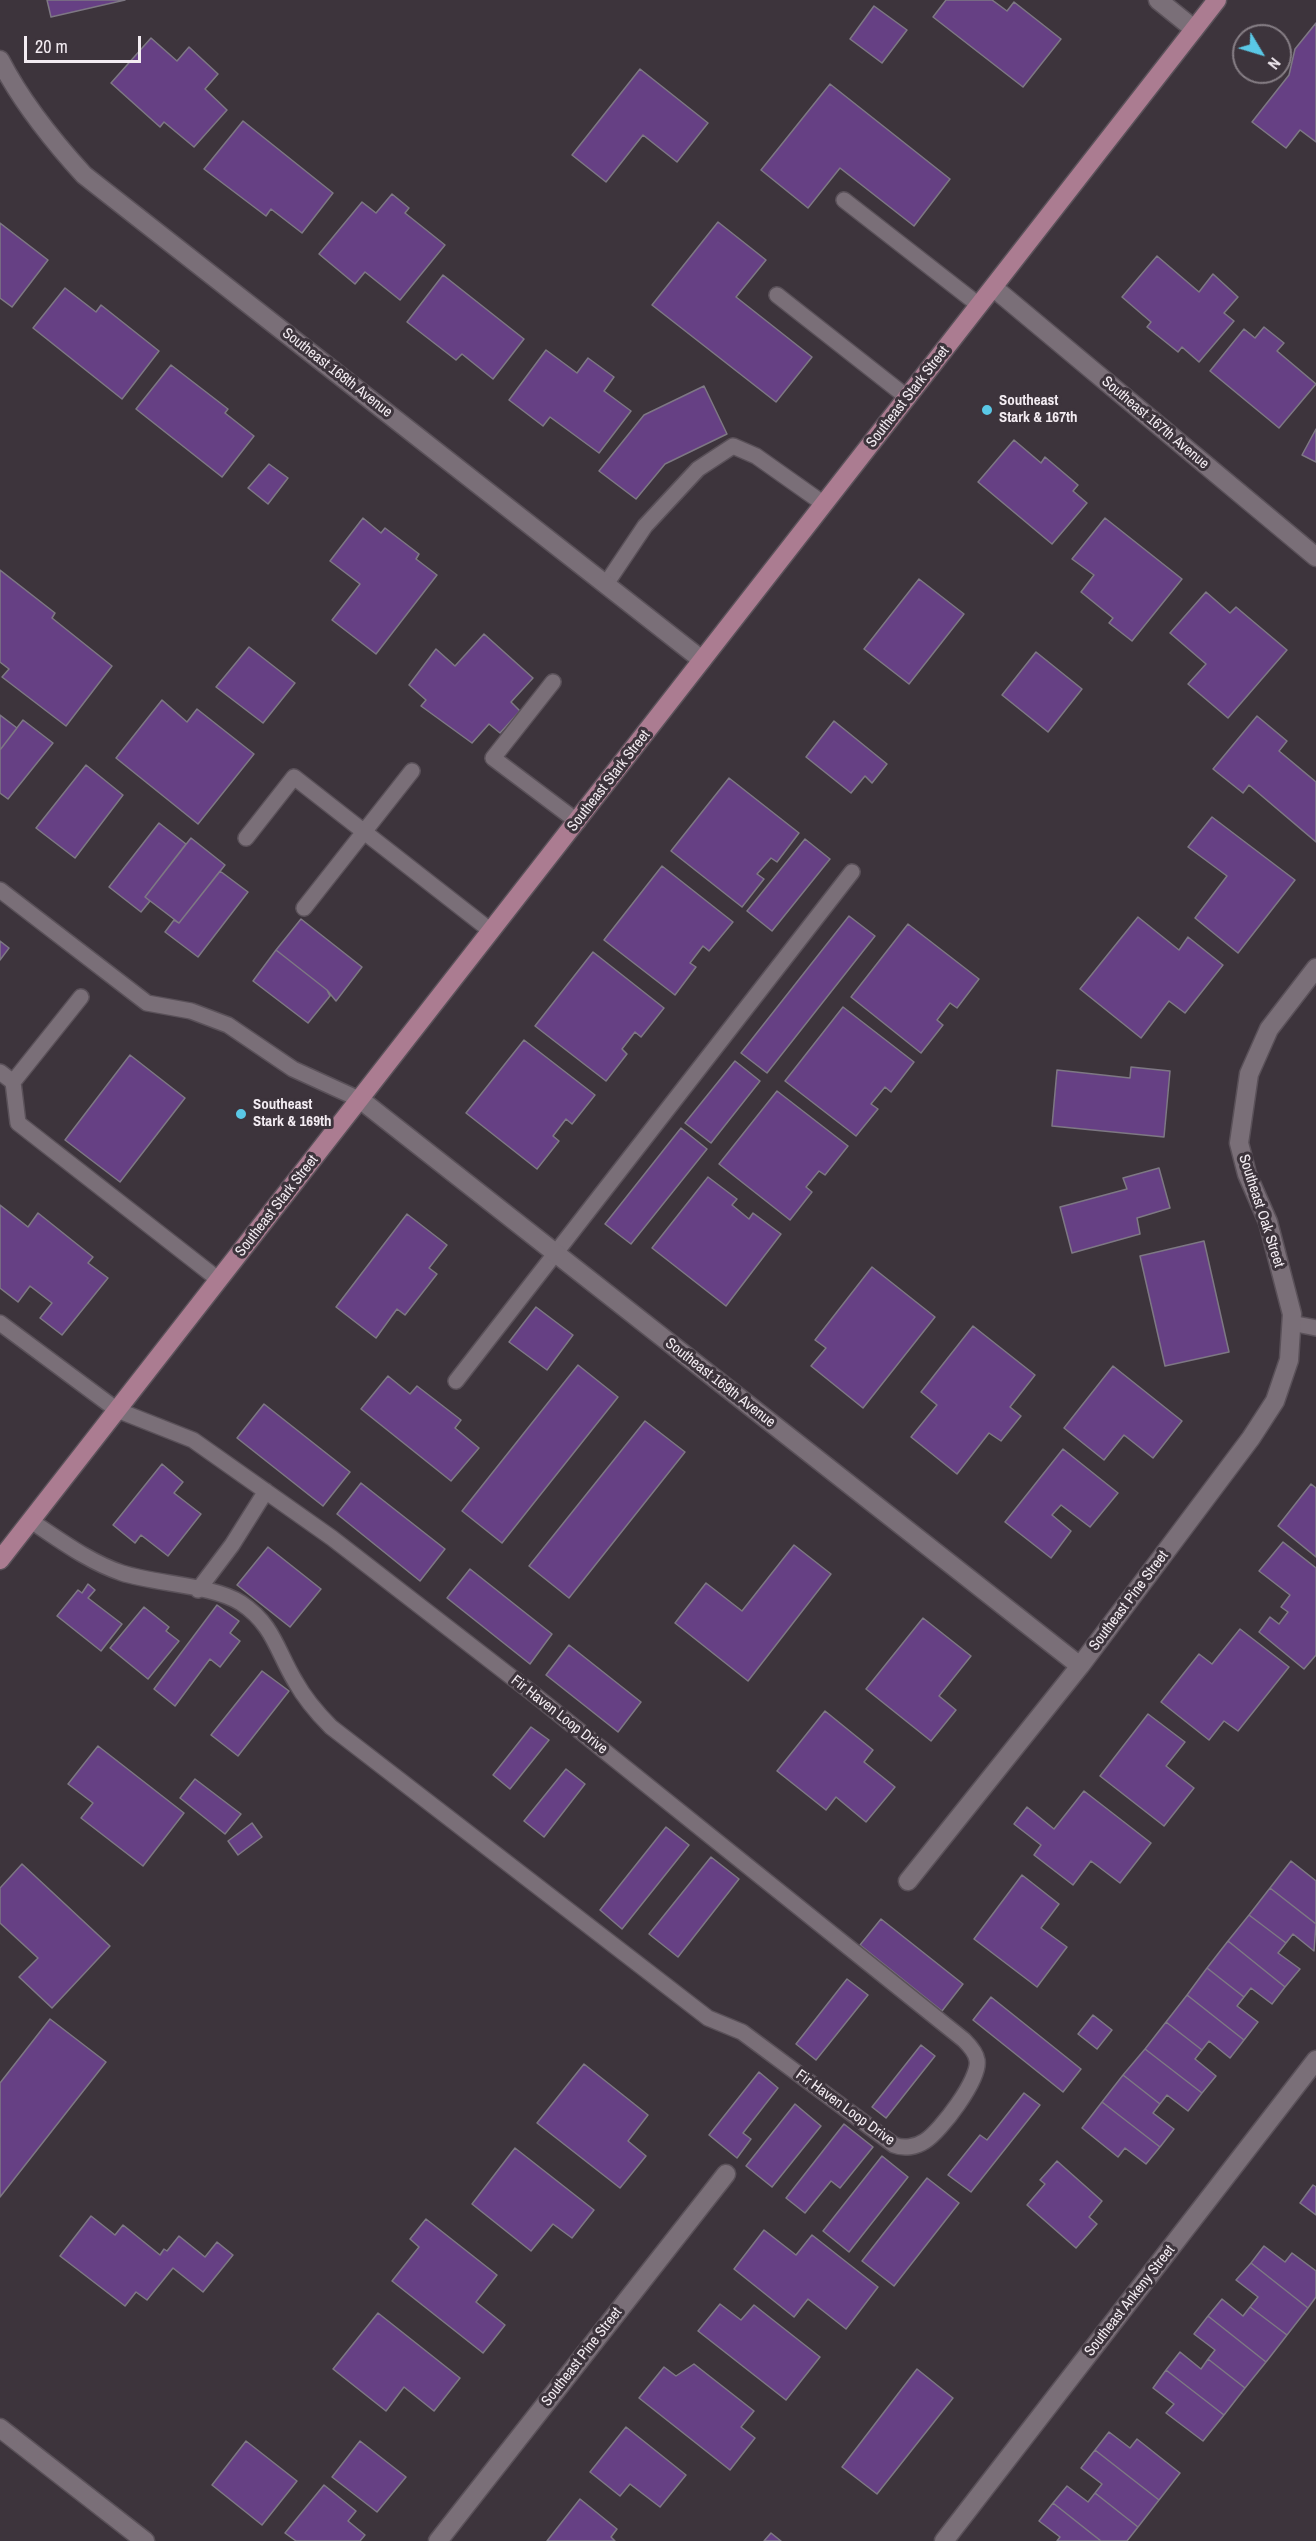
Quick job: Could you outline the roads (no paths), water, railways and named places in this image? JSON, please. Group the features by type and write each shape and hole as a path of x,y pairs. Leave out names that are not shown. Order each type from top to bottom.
{"main road":[{"name":"Southeast Stark Street","path":"0,1560 1217,0"}],"street":[{"path":"1158,0 1194,29"},
{"name":"Southeast 168th Avenue","path":"0,60 6,85 84,175 702,660"},
{"name":"Southeast 167th Avenue","path":"994,288 1316,557"},
{"name":"Southeast Oak Street","path":"1287,1295 1268,1222 1247,1174 1239,1143 1249,1074 1269,1029 1316,968"},
{"name":"Southeast 169th Avenue","path":"361,1100 1080,1666"},
{"name":"Southeast Pine Street","path":"908,1881 1080,1666 1251,1438 1275,1401 1289,1360 1291,1323 1287,1295"},
{"name":"Southeast Ankeny Street","path":"944,2541 1316,2060"},
{"name":"Southeast Pine Street","path":"438,2541 726,2174"},
{"path":"0,2428 145,2541"}],"lane":[{"path":"844,200 980,306"},
{"path":"777,295 908,398"},
{"path":"606,584 645,526 690,477 733,446 756,456 824,504"},
{"path":"553,682 493,758 578,822"},
{"path":"304,908 412,771"},
{"path":"246,838 294,777 491,931"},
{"path":"456,1381 852,873"},
{"path":"0,890 147,1003 191,1011 228,1025 293,1069 361,1100"},
{"path":"13,1082 81,997"},
{"path":"0,1072 13,1082 18,1123 219,1280"},
{"name":"Fir Haven Loop Drive","path":"0,1323 117,1410 193,1440 341,1545 536,1696 964,2040 978,2059 977,2073 968,2090 933,2135 924,2142 900,2148 894,2145 742,2032 708,2018 331,1728 310,1706 285,1663 274,1636 264,1623 231,1598 123,1573 105,1566 31,1521"},
{"path":"1291,1323 1316,1328"},
{"path":"198,1590 232,1545 266,1491"}],"place":[{"name":"Southeast Stark & 167th","path":"987,410"},
{"name":"Southeast Stark & 169th","path":"241,1114"}]}
